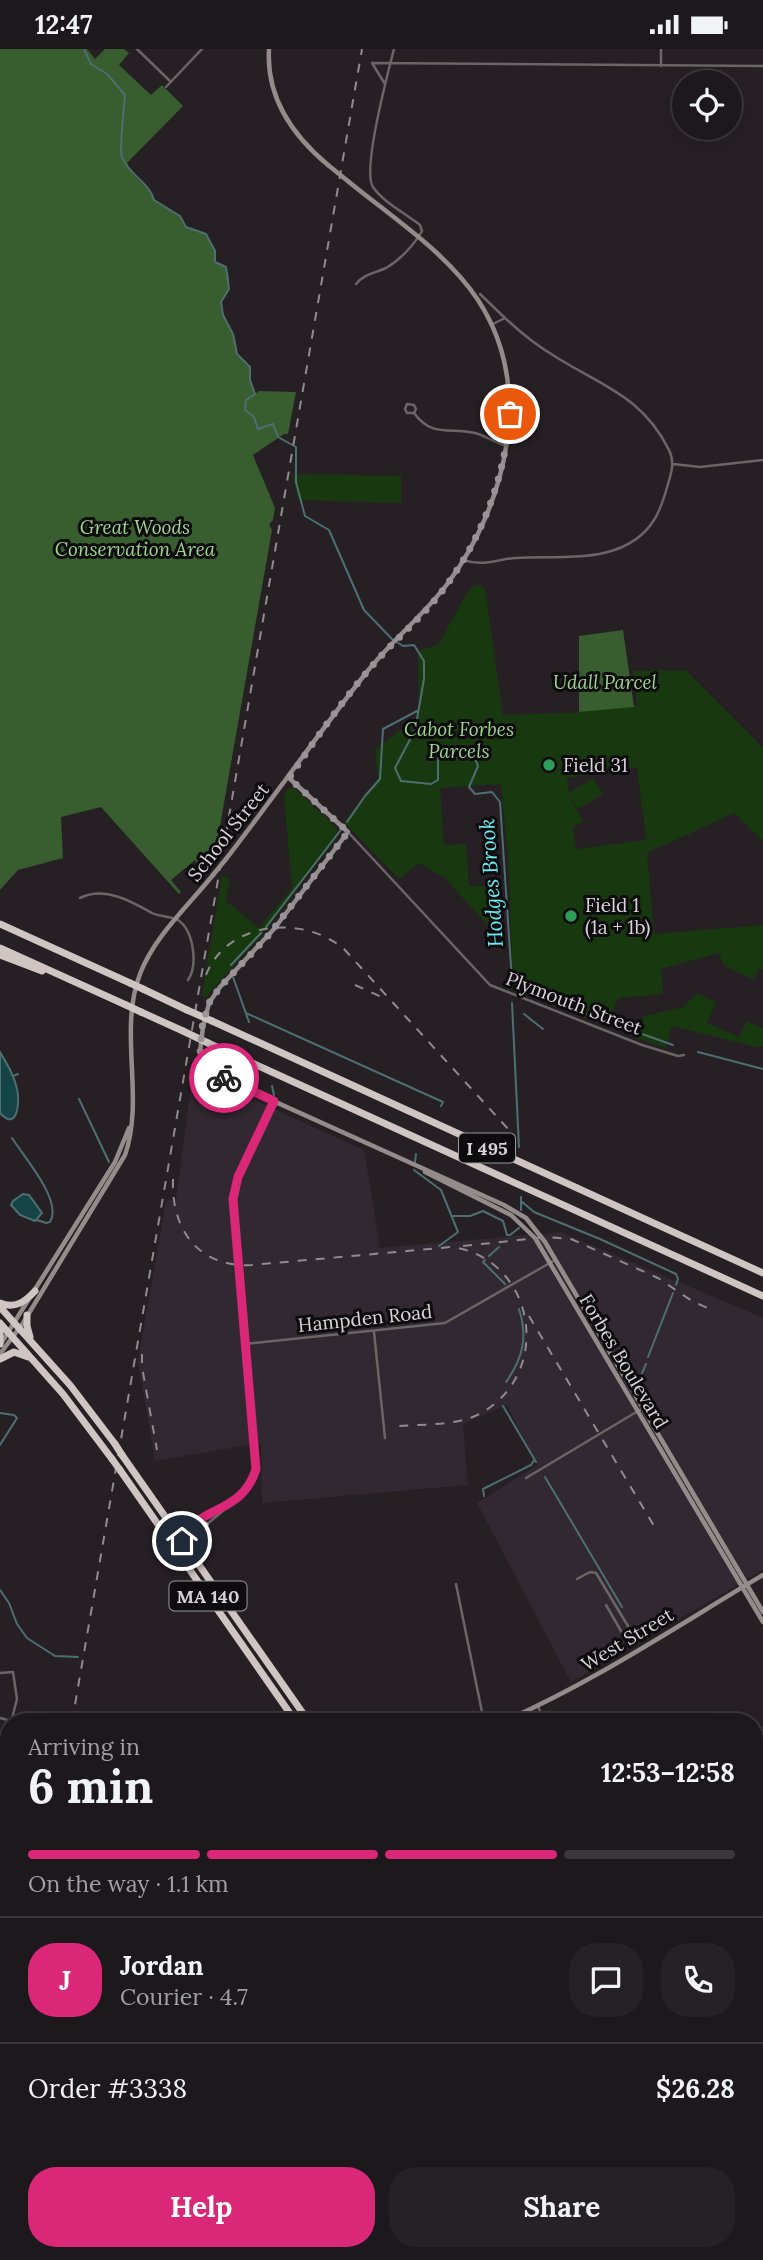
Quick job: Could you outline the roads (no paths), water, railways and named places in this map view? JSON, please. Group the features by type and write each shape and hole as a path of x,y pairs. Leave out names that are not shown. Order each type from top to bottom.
{"highway":[{"name":"I 495","path":"0,924 763,1273"},
{"name":"I 495","path":"0,947 763,1296"},
{"path":"0,955 85,986"},
{"path":"0,1305 16,1305 35,1291"},
{"name":"MA 140","path":"0,1305 70,1385 114,1444 303,1713"},
{"path":"27,1315 31,1341"},
{"name":"MA 140","path":"0,1323 76,1410 290,1713"},
{"path":"0,1345 7,1333"},
{"path":"0,1359 9,1353 20,1353 40,1367"},
{"path":"164,1512 182,1524 202,1523 196,1541 199,1564"}],"street":[{"path":"137,49 171,82"},
{"path":"166,87 202,49"},
{"name":"School Street","path":"0,1353 7,1333 18,1326 27,1315 115,1174 127,1149 134,992 148,956 289,778 365,674 429,606 464,560 490,505 506,446 510,396 504,359 479,302 461,278 418,238 300,140 283,115 273,90 269,49"},
{"path":"356,284 397,260 422,231 420,225 374,189 370,180 371,161 394,49"},
{"path":"661,49 661,66"},
{"path":"385,85 372,63 763,66"},
{"path":"464,560 481,564 516,558 578,557 612,551 643,533 655,519 673,464 659,432 631,400 556,358 505,318 480,294"},
{"path":"491,325 505,318"},
{"path":"414,413 430,428 472,432 506,446"},
{"path":"673,464 700,467 763,460"},
{"name":"Plymouth Street","path":"289,778 348,832 490,985 642,1045 678,1056 684,1055"},
{"name":"Forbes Boulevard","path":"348,832 268,936 216,992 205,1013 200,1048 206,1066 218,1076 516,1211 533,1225 763,1622"},
{"path":"80,898 94,893 125,898 158,915 177,919 184,926 194,954 193,970 188,981"},
{"path":"182,1541 187,1530 202,1523 243,1494 256,1469 233,1193 274,1101"},
{"name":"School Street","path":"18,1326 35,1291 115,1162 130,1125"},
{"name":"Hampden Road","path":"245,1344 445,1324 553,1261"},
{"path":"374,1332 385,1437"},
{"path":"526,1478 640,1410"},
{"path":"174,1546 216,1510 222,1510"},
{"path":"577,1579 590,1572 596,1573 642,1647"},
{"name":"West Street","path":"522,1713 642,1647 763,1575"},
{"path":"456,1584 482,1713"},
{"name":"Forbes Boulevard","path":"744,1586 763,1612"},
{"path":"606,1605 628,1643 637,1640"},
{"path":"0,1673 13,1672 17,1699 15,1713"},
{"path":"538,1706 541,1713"}],"water":[{"path":"0,1052 12,1074 18,1094 18,1107 11,1119 0,1113"},
{"path":"23,1194 29,1195 42,1213 35,1221 20,1215 11,1205"}],"waterway":[{"name":"Hodges Brook","path":"84,49 91,64 107,74 125,95 121,146 125,163 152,194 154,200 180,216 186,227 206,234 215,251 215,262 226,267 229,289 221,302 223,315 233,334 237,354 250,367 250,380 255,394 246,400 245,410 254,417 258,429 273,424 278,437 296,447 296,482 305,516 329,530 364,610 392,639 403,646 414,645 424,661 424,679 415,730 395,768 401,781 431,784 438,780 438,757 475,758 478,766 469,787 475,794 492,792 500,802 512,981 523,990"},
{"path":"347,822 380,779 383,729 417,711"},
{"path":"266,927 340,831"},
{"path":"231,965 261,933"},
{"path":"233,977 249,1022"},
{"name":"Hodges Brook","path":"533,995 673,1045"},
{"path":"512,1003 519,1147"},
{"path":"246,1013 443,1102 441,1106"},
{"path":"524,1014 543,1029"},
{"name":"Hodges Brook","path":"698,1052 763,1069"},
{"path":"13,1076 18,1074"},
{"path":"272,1086 274,1095"},
{"path":"79,1099 109,1162"},
{"path":"12,1138 40,1179 51,1203 53,1213 50,1222 37,1220"},
{"path":"415,1162 416,1154"},
{"path":"414,1170 441,1190 458,1232 439,1246"},
{"path":"521,1197 521,1210"},
{"path":"521,1201 534,1212 676,1274 676,1285"},
{"path":"453,1216 470,1216 483,1211 503,1221 507,1235 519,1228"},
{"path":"489,1256 499,1247"},
{"path":"485,1260 483,1262 505,1284"},
{"path":"648,1357 673,1293"},
{"path":"506,1382 522,1347 523,1329 519,1309"},
{"path":"639,1380 646,1364"},
{"path":"503,1406 536,1462"},
{"path":"0,1413 17,1418 0,1445"},
{"path":"484,1496 483,1489 531,1465 534,1460"},
{"path":"545,1477 622,1607"},
{"path":"0,1590 27,1638 55,1656 78,1657"}],"railway":[{"path":"74,1713 362,49"},
{"path":"206,975 216,957 231,943 248,934 288,928 327,938 344,949 509,1130"},
{"path":"355,985 386,999"},
{"path":"173,1179 177,1214 183,1229 192,1242 217,1260 252,1265 451,1247 479,1255 501,1271 516,1292 525,1317 526,1344 520,1369 506,1393 474,1417 442,1423 399,1426"},
{"path":"463,1246 548,1237 571,1239 658,1278 692,1301 712,1310"},
{"path":"529,1316 654,1526"},
{"path":"142,1354 157,1450"}],"place":[{"name":"Field 31","path":"549,765"},
{"name":"Field 1 (1a + 1b)","path":"571,916"}],"park label":[{"name":"Great Woods Conservation Area","path":"135,538"},
{"name":"Udall Parcel","path":"605,682"},
{"name":"Cabot Forbes Parcels","path":"459,740"}]}
